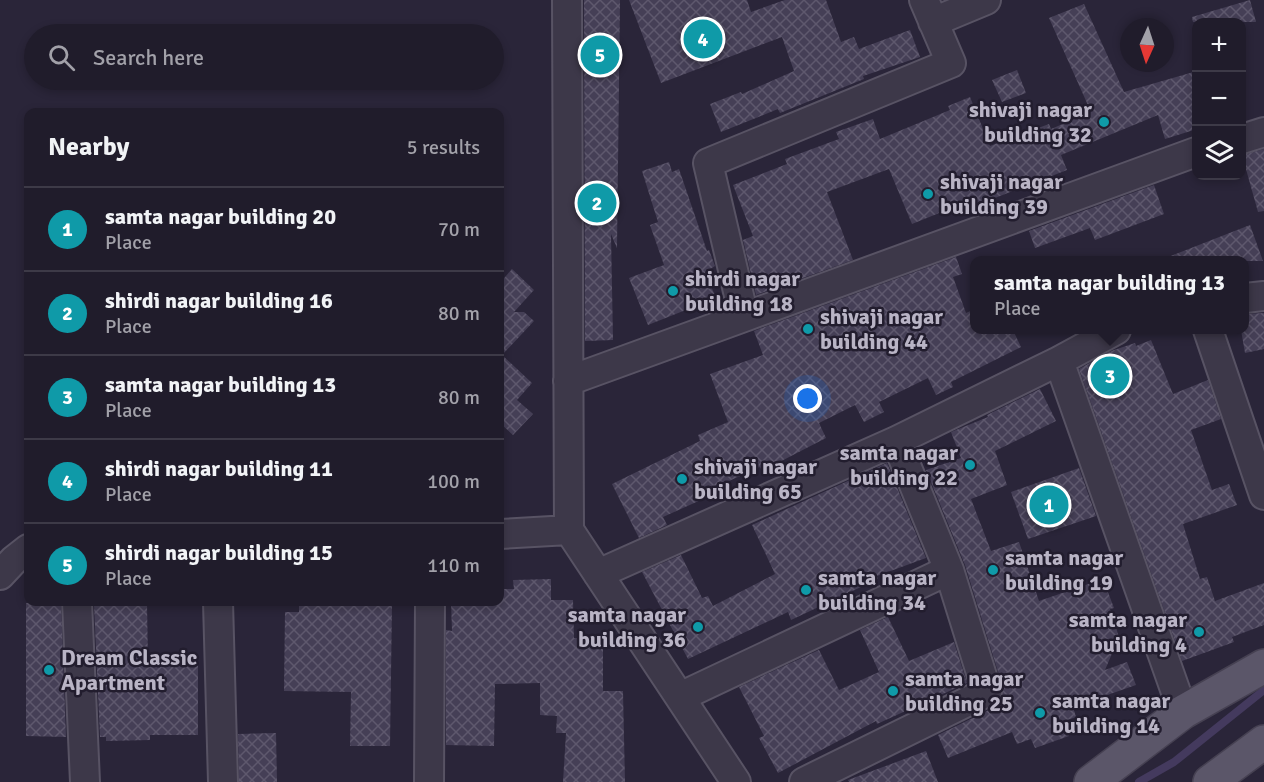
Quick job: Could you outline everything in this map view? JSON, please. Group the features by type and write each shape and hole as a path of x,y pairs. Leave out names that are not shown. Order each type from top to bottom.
{"main road":[{"path":"1091,782 1183,712 1264,666"},
{"path":"1210,782 1264,742"}],"street":[{"path":"567,0 569,530 736,782"},
{"path":"744,317 708,163 951,63 929,11 986,0"},
{"path":"1246,138 1264,132"},
{"path":"568,381 1192,154"},
{"path":"1249,298 1264,296"},
{"path":"598,574 896,441 1059,361 1109,334"},
{"path":"1209,334 1264,495"},
{"path":"1059,361 1183,712"},
{"path":"804,782 987,692 949,570 896,441"},
{"path":"504,534 569,530"},
{"path":"0,575 24,552"},
{"path":"680,697 949,570"},
{"path":"77,606 85,782"},
{"path":"218,606 223,782"},
{"path":"429,782 430,606"}],"building":[{"path":"584,0 620,0 617,248 611,234 613,340 585,341"},
{"path":"629,0 747,0 751,12 785,0 826,0 841,42 854,37 859,49 910,30 920,57 863,76 864,79 780,113 778,109 721,132 710,104 741,92 742,94 794,71 782,37 661,83"},
{"path":"1250,0 1256,22 1246,22 1246,18 1192,17"},
{"path":"1084,4 1124,92 1192,72 1192,131 1165,139 1158,115 1061,155 1067,170 977,205 974,199 912,224 889,169 827,192 853,260 756,295 743,240 753,236 733,185 787,164 785,159 839,139 836,132 873,119 880,139 950,110 948,106 970,97 990,146 1049,124 1051,129 1091,112 1049,18"},
{"path":"1017,70 1026,93 1002,102 992,80"},
{"path":"1264,149 1264,211 1258,212 1246,169 1246,154"},
{"path":"669,162 672,172 679,169 707,251 709,250 715,266 705,272 716,298 648,325 629,278 664,265 650,225 658,222 642,171"},
{"path":"1154,185 1164,214 1095,240 1090,228 1035,248 1029,231"},
{"path":"1250,225 1263,261 1249,261 1249,256 1171,256"},
{"path":"956,257 962,274 953,277 966,313 970,311 970,334 1015,334 1021,347 951,382 953,387 936,395 928,378 879,402 884,412 864,422 855,405 819,423 826,438 762,471 760,467 709,490 712,495 663,517 667,525 639,538 612,484 700,441 698,435 728,422 710,374 763,355 754,331"},
{"path":"512,269 534,290 514,312 524,312 534,321 504,353 504,278"},
{"path":"1264,313 1264,349 1245,353 1242,334 1249,334 1249,314"},
{"path":"1151,340 1173,394 1208,380 1221,419 1191,430 1212,490 1229,484 1237,505 1183,524 1200,579 1207,577 1215,601 1264,583 1264,625 1232,637 1234,642 1182,661 1079,369 1111,351 1135,343 1136,346"},
{"path":"504,357 532,383 517,400 533,414 513,435 504,427"},
{"path":"1040,389 1056,421 995,451 1007,485 971,499 991,551 1019,542 1039,601 1103,579 1114,608 1110,609 1119,637 1105,670 1127,662 1136,685 1073,707 1076,717 1064,721 1069,736 1035,748 1031,739 1017,744 1012,732 948,758 938,735 995,707 1000,701 1003,688 965,565 926,470 961,458 951,432 988,417 987,415"},
{"path":"887,463 926,558 877,576 878,579 791,620 788,612 688,659 642,572 681,555 702,598 708,596 713,606 775,574 752,525"},
{"path":"1079,468 1096,516 1028,539 1011,492"},
{"path":"551,579 551,600 573,600 574,638 603,638 603,691 623,691 625,782 563,782 566,733 556,733 557,716 540,715 540,683 495,684 494,746 446,745 446,630 452,631 451,606 504,606 504,589 514,589 513,580"},
{"name":"Dream Classic Apartment","path":"26,606 61,606 66,737 26,736"},
{"path":"94,606 147,606 148,665 198,665 198,735 150,735 150,740 106,741 106,737 100,737"},
{"path":"299,606 392,606 390,746 350,746 351,692 284,691 285,612 299,612"},
{"path":"888,617 909,661 954,642 967,683 877,724 876,721 778,773 759,738 764,736 739,687 819,650 839,690 879,672 860,630"},
{"path":"276,733 277,782 239,782 238,734"},
{"path":"926,751 938,782 849,782 848,780"}],"waterway":[{"path":"1139,782 1174,762 1264,690"}],"place":[{"name":"shirdi nagar building 11","path":"703,39"},
{"name":"shirdi nagar building 15","path":"600,55"},
{"name":"shivaji nagar building 32","path":"1104,122"},
{"name":"shivaji nagar building 39","path":"928,194"},
{"name":"shirdi nagar building 16","path":"597,203"},
{"name":"shirdi nagar building 18","path":"673,291"},
{"name":"shivaji nagar building 44","path":"808,329"},
{"name":"samta nagar building 13","path":"1110,376"},
{"name":"samta nagar building 22","path":"970,465"},
{"name":"shivaji nagar building 65","path":"682,479"},
{"name":"samta nagar building 20","path":"1049,505"},
{"name":"samta nagar building 19","path":"993,570"},
{"name":"samta nagar building 34","path":"806,590"},
{"name":"samta nagar building 36","path":"698,627"},
{"name":"samta nagar building 4","path":"1199,632"},
{"name":"Dream Classic Apartment","path":"49,670"},
{"name":"samta nagar building 25","path":"893,691"},
{"name":"samta nagar building 14","path":"1040,713"}]}
